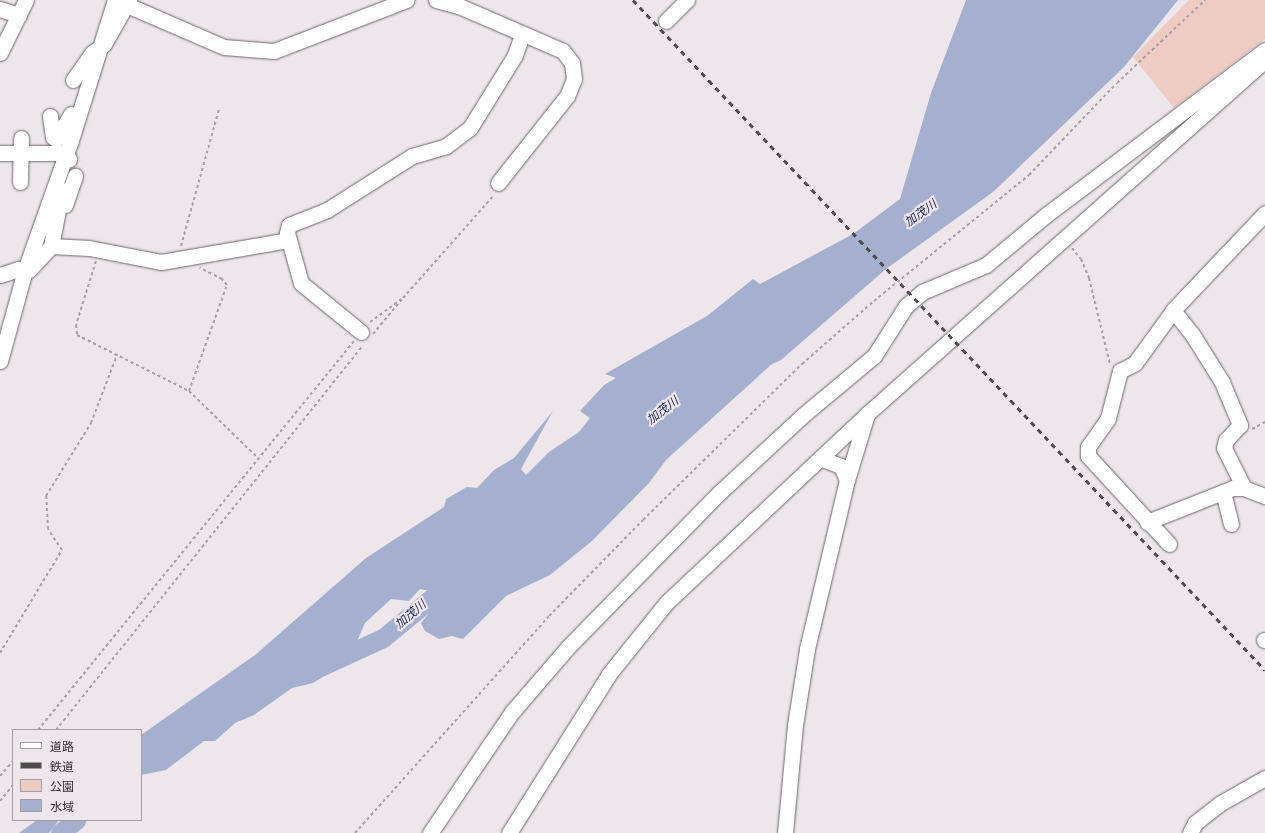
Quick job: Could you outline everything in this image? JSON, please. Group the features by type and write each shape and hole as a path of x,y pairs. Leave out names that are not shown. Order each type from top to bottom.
{"street":[{"path":"0,53 26,0"},
{"path":"73,80 98,49 124,2 224,47 274,51 406,0"},
{"path":"436,0 459,6 569,56 574,79 567,96 498,183"},
{"path":"666,20 687,0"},
{"path":"0,9 19,15"},
{"path":"362,332 301,283 287,233 292,223 327,210 412,156 446,146 470,128 508,68 522,35"},
{"path":"0,361 25,270 66,153 98,49"},
{"path":"430,833 512,712 569,646 720,492 802,416 874,356 906,306 922,292 986,266 1052,211 1265,50"},
{"path":"509,833 609,674 635,638 666,603 867,414 1265,60"},
{"path":"50,116 52,137 56,139 77,104 83,100"},
{"path":"0,153 21,146 66,153"},
{"path":"20,182 21,146"},
{"path":"0,275 31,268 50,246 69,162 66,153"},
{"path":"0,347 50,246 75,176"},
{"path":"1169,544 1088,456 1088,447 1111,410 1119,372 1135,363 1173,310 1265,213"},
{"path":"50,246 99,250 161,262 289,240"},
{"path":"1173,310 1192,334 1222,382 1240,425 1226,440 1224,448 1244,488"},
{"path":"785,833 794,725 807,649 847,480 867,414"},
{"path":"820,458 841,466 847,480"},
{"path":"1148,522 1223,492 1244,488 1265,496"},
{"path":"1223,492 1231,524"},
{"path":"1194,831 1219,804 1265,778"}],"path":[{"path":"355,833 549,616 643,520 802,364 874,301 1029,175 1117,83 1205,0"},
{"path":"57,729 232,508 403,298 468,227 498,190 498,183"},
{"path":"1064,240 1078,254 1084,266 1106,355 1114,371 1119,372"},
{"path":"99,250 75,331 117,355 189,391 258,458"},
{"path":"39,729 372,319 403,298"},
{"path":"0,653 62,550 48,529 46,496 88,429 117,355"},
{"path":"0,776 12,762"},
{"path":"0,801 12,787"}],"green space":[{"path":"1189,0 1265,0 1265,39 1174,108 1133,57"}],"water":[{"path":"966,0 1178,0 1124,67 993,192 886,269 781,360 772,364 666,460 649,483 592,541 550,575 506,596 463,639 452,636 439,639 425,631 421,623 429,613 425,610 434,603 430,591 420,589 409,601 391,599 365,623 358,639 331,672 313,683 292,688 254,715 235,723 215,741 204,741 166,770 142,775 142,734 255,655 366,558 444,507 446,499 467,487 477,488 494,470 514,458 553,411 521,469 526,475 549,452 579,432 590,418 580,411 604,385 616,378 605,374 707,316 753,279 760,284 853,234 900,199 931,93"},
{"path":"36,821 58,821 49,833 19,833"}],"waterway":[{"name":"加茂川","path":"322,666 383,638 452,581"},
{"name":"加茂川","path":"60,833 75,821"}],"railway":[{"path":"633,0 1265,670"}]}
